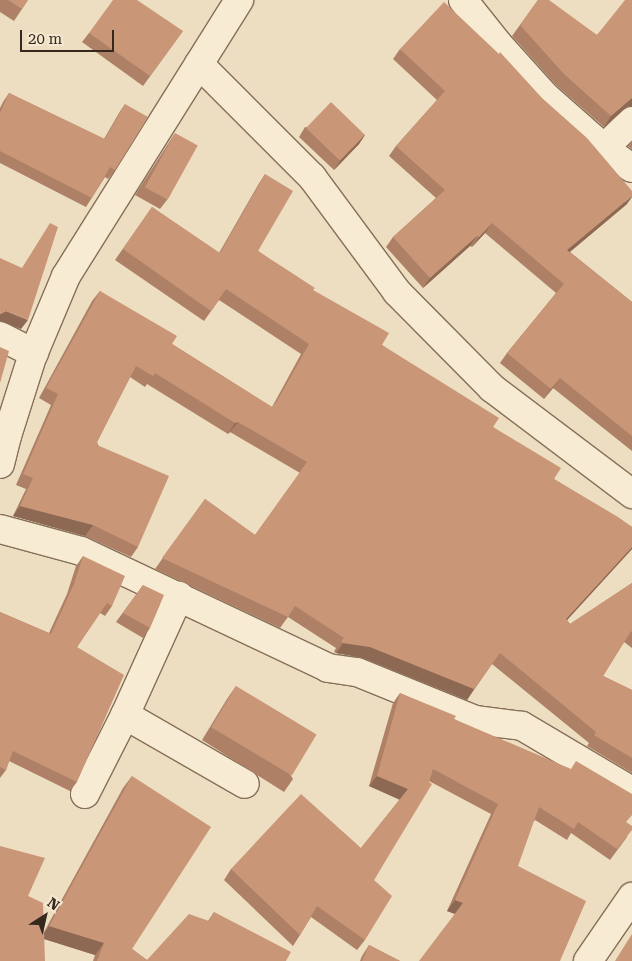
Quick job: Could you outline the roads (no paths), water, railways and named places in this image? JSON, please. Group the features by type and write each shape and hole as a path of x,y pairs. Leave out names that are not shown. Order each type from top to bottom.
{"street":[{"path":"0,464 7,436 34,353 66,276 239,0"},
{"path":"463,0 498,44 545,96 604,148 632,168"},
{"path":"199,64 312,178 396,292 492,388 632,494"},
{"path":"604,148 632,121"},
{"path":"0,336 34,353"},
{"path":"0,529 81,551 328,668 357,672 476,720 522,726 632,791"},
{"path":"85,794 125,715 179,596"},
{"path":"125,715 245,784"},
{"path":"588,961 632,897"}]}
